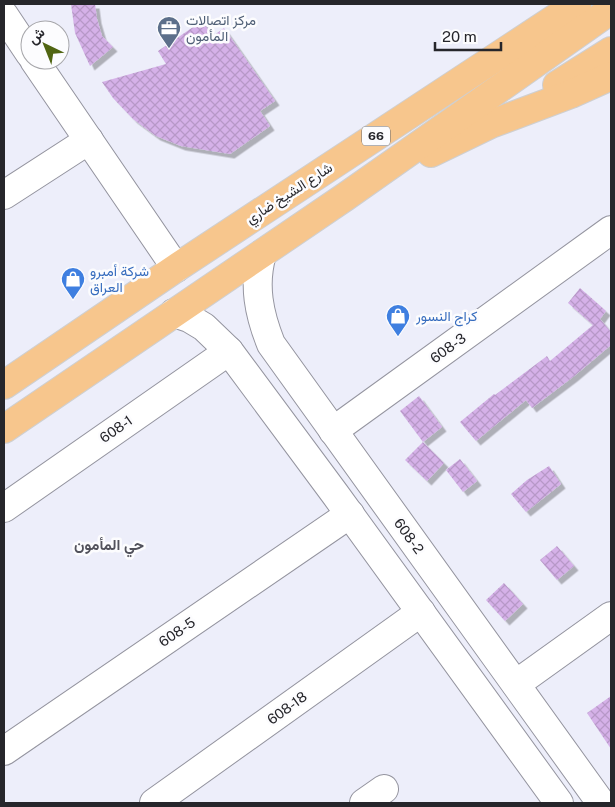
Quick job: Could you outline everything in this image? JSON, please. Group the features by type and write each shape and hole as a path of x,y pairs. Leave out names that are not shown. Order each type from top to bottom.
{"main road":[{"name":"شارع الشيخ ضاري","path":"4,384 176,268 577,4"},
{"name":"66","path":"4,429 345,197 611,10"},
{"path":"491,124 611,51"},
{"name":"66","path":"345,197 395,170 491,124 571,94 611,76"}],"street":[{"path":"4,15 20,39"},
{"path":"41,70 176,268"},
{"path":"4,195 89,140"},
{"name":"608-3","path":"333,430 611,230"},
{"name":"608-2","path":"262,254 257,270 257,290 264,326 271,344 601,803"},
{"path":"174,313 189,318 204,327 229,351 343,504 558,803"},
{"name":"608-1","path":"4,508 229,351"},
{"name":"608-5","path":"4,750 343,504 365,475"},
{"name":"608-18","path":"154,803 421,612"},
{"path":"516,684 611,616"}],"building":[{"path":"71,4 95,4 102,36 113,47 90,66 75,33"},
{"path":"202,21 213,36 224,28 275,101 260,111 270,126 230,154 181,146 156,136 133,119 113,98 102,82 166,64 158,51"},
{"path":"580,288 606,311 600,319 611,332 611,345 532,408 526,400 476,441 460,422 494,394 547,356 550,361 593,325 568,303"},
{"path":"419,396 442,427 423,442 400,411"},
{"path":"423,442 444,463 427,481 405,460"},
{"path":"460,459 477,481 463,492 446,470"},
{"path":"549,466 561,484 526,512 511,494 527,480"},
{"path":"557,546 574,566 557,580 540,560"},
{"path":"504,583 523,604 505,621 486,600"},
{"path":"611,696 611,749 587,713"}],"place":[{"name":"مركز اتصالات المأمون","path":"169,49"},
{"name":"شركة أمبرو العراق","path":"73,300"},
{"name":"كراج النسور","path":"398,337"}],"district":[{"name":"حي المأمون","path":"109,544"}]}
